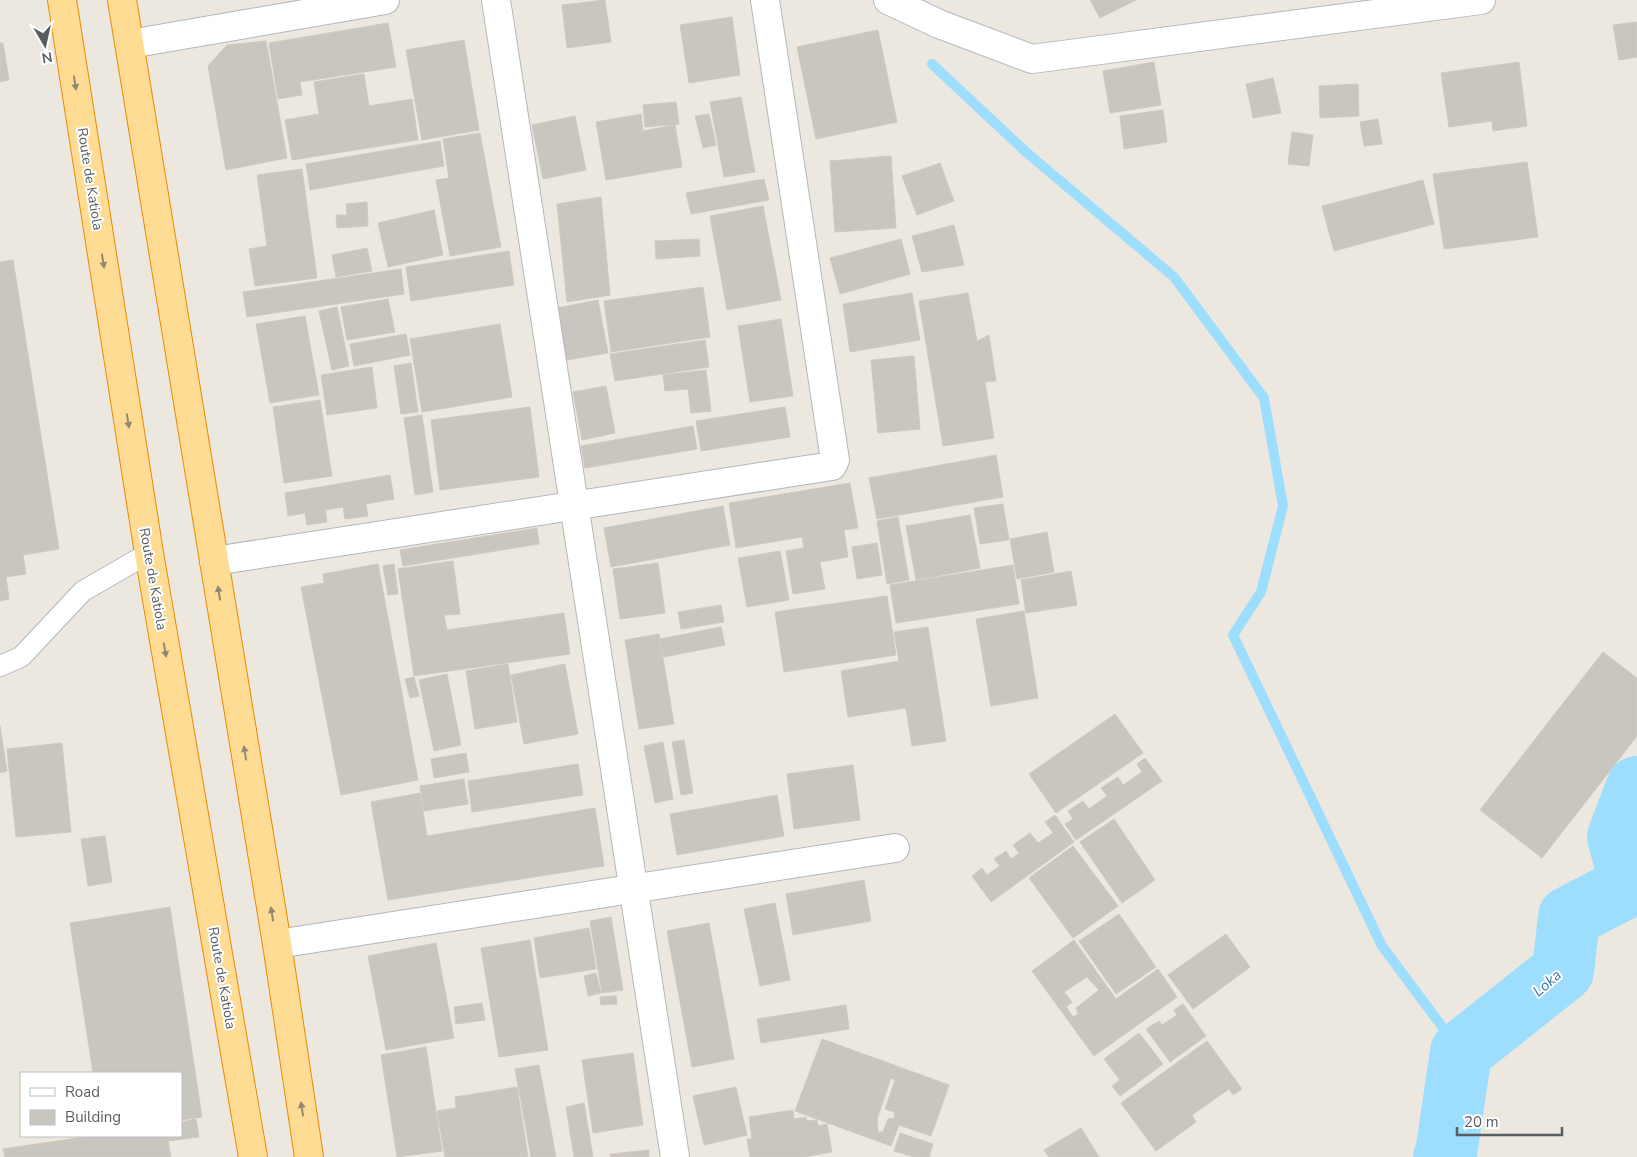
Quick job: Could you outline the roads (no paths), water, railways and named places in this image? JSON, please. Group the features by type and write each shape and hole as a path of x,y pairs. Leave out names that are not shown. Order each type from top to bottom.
{"highway":[{"name":"Route de Katiola","path":"62,0 149,553 254,1157"},
{"path":"122,0 277,944 309,1157"}],"street":[{"path":"130,44 385,0"},
{"path":"496,0 676,1157"},
{"path":"214,561 832,466 834,463 766,0"},
{"path":"888,0 939,24 1032,59 1323,10 1481,0"},
{"path":"277,944 896,848"}],"lane":[{"path":"0,666 21,657 83,591 149,553"}],"waterway":[{"path":"932,64 1026,152 1174,277 1264,398 1283,506 1261,592 1233,635 1382,946 1461,1052"},
{"name":"Loka","path":"1444,1157 1461,1052 1563,971 1569,917 1631,885 1618,837 1637,787"}]}
